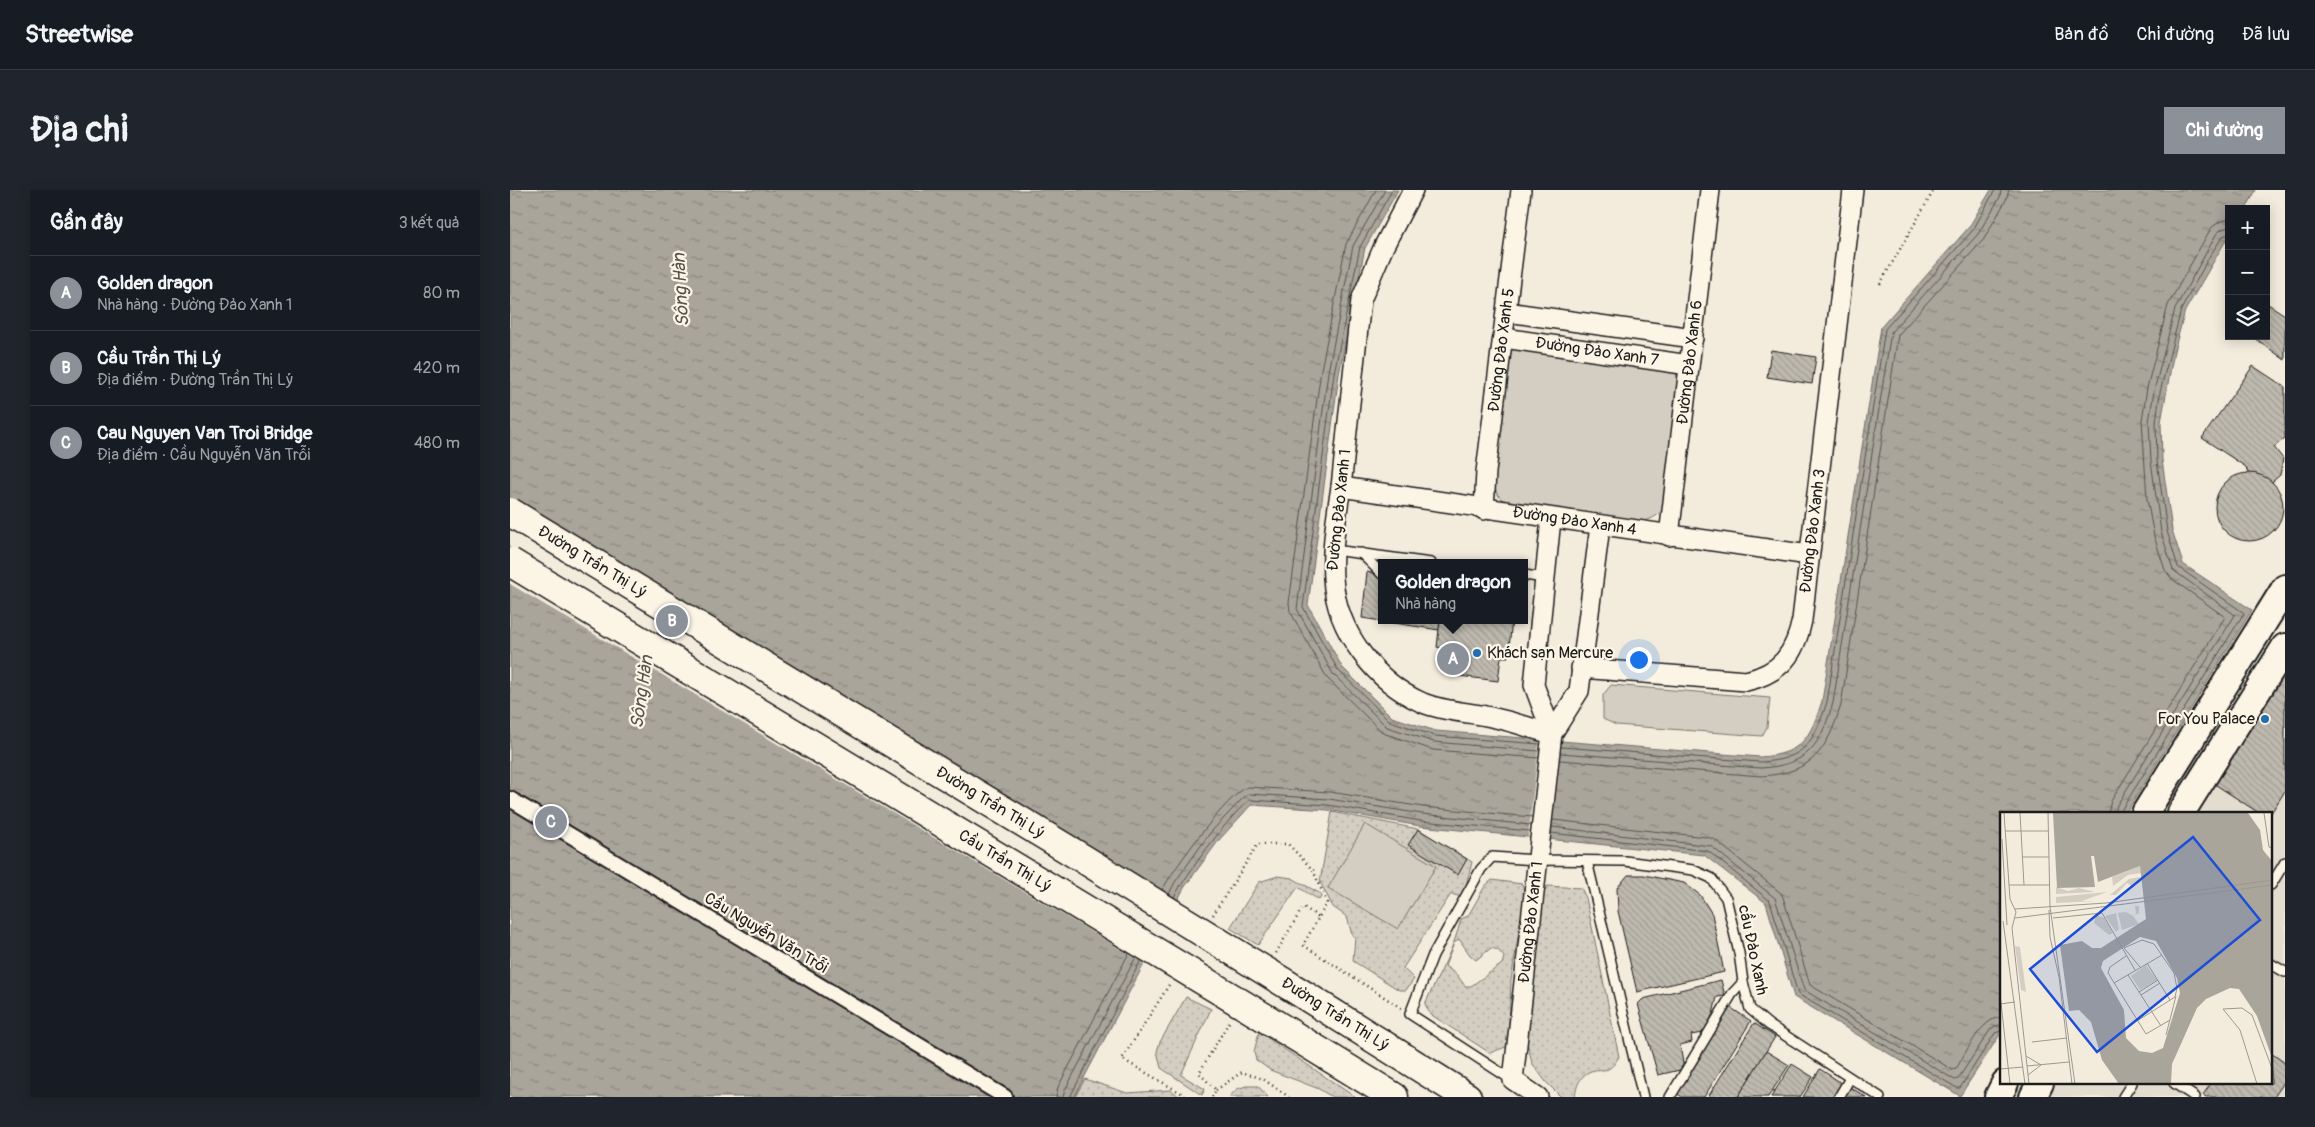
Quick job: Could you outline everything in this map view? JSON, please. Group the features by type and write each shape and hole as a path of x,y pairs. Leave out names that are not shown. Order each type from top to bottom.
{"main road":[{"name":"Đường Trần Thị Lý","path":"510,512 1074,853 1458,1093"},
{"name":"Cầu Trần Thị Lý","path":"510,562 1394,1097"},
{"path":"2146,812 2283,595"},
{"path":"2182,812 2285,646"},
{"path":"1998,1097 2004,1084"},
{"path":"2033,1097 2040,1084"}],"street":[{"name":"Đường Đảo Xanh 1","path":"1414,190 1366,283 1361,300 1334,550 1333,580 1340,610 1362,654 1394,687 1424,703 1455,712 1487,716 1552,738"},
{"name":"Đường Đảo Xanh 5","path":"1484,510 1486,472 1521,190"},
{"name":"Đường Đảo Xanh 6","path":"1670,536 1710,190"},
{"name":"Đường Đảo Xanh 3","path":"1581,668 1746,681 1764,677 1779,666 1792,652 1799,635 1853,190"},
{"name":"Đường Đảo Xanh 7","path":"1507,312 1693,338"},
{"name":"Đường Đảo Xanh 7","path":"1504,338 1690,365"},
{"name":"Đường Đảo Xanh 4","path":"1341,487 1484,510 1809,555"},
{"name":"Đường Đảo Xanh 1","path":"1552,519 1534,685 1552,738"},
{"name":"Đường Đảo Xanh 1","path":"1512,1080 1536,860 1552,738 1578,691 1600,526"},
{"name":"Cầu Nguyễn Văn Trỗi","path":"510,799 1005,1097"},
{"path":"1512,1080 1538,1097"}],"lane":[{"path":"1334,550 1403,559"},
{"path":"1360,553 1378,570"},
{"path":"1528,576 1545,578"},
{"name":"cầu Đảo Xanh","path":"1410,1014 1433,955 1480,869 1492,857 1536,860 1625,861 1693,870 1711,878 1726,898 1740,953 1743,982 1750,1009 1777,1031 1880,1097"},
{"path":"1588,861 1643,1097"},
{"path":"2272,883 2285,862"},
{"path":"2272,965 2285,972"},
{"path":"1670,1097 1732,994 1743,982"},
{"path":"1410,1014 1512,1080"},
{"path":"1839,1097 1850,1078"},
{"path":"2123,1097 2131,1084"},
{"path":"2176,1084 2195,1097"}],"path":[{"path":"1880,284 1934,190"},
{"path":"1273,958 1303,907 1319,917 1303,945 1410,1014"},
{"path":"1216,1090 1199,1073 1240,1003"},
{"path":"1212,1097 1216,1090 1242,1072 1263,1079 1289,1097"}],"shaded area":[{"path":"1519,345 1676,373 1679,383 1663,509 1658,514 1642,522 1509,503 1500,497 1496,491 1494,480 1509,352"},
{"path":"2285,639 2285,1097 2027,1097 2034,1084 2272,1084 2272,812 2179,812"},
{"path":"1611,685 1770,698 1767,727 1762,736 1616,725 1603,719 1603,695"},
{"path":"1332,812 1418,829 1472,862 1464,894 1458,896 1451,894 1403,968 1414,979 1406,990 1399,990 1353,961 1355,937 1352,935 1347,917 1333,907 1320,882"},
{"path":"1365,824 1436,866 1398,929 1328,888"},
{"path":"1278,876 1292,878 1321,894 1321,897 1319,900 1298,887 1258,945 1230,928 1259,882"},
{"path":"1492,880 1522,884 1525,894 1511,980 1508,1046 1490,1053 1430,1014 1425,1004 1450,952 1461,919 1468,916 1485,886","holes":["1459,939 1470,955 1476,960 1491,948 1498,950 1504,957 1502,964 1471,986 1465,986 1457,975 1445,966 1454,943"]},
{"path":"1547,886 1581,888 1586,898 1619,1057 1610,1068 1591,1071 1583,1076 1578,1083 1575,1097 1561,1097 1546,1082 1532,1063 1527,1042 1543,895"},
{"path":"1186,997 1211,1009 1181,1075 1205,1089 1202,1095 1161,1068 1157,1051 1160,1042"},
{"path":"1259,1032 1355,1097 1332,1097 1319,1089 1270,1070 1256,1060 1254,1052"},
{"path":"1085,1079 1127,1093 1171,1090 1180,1097 1075,1097"},
{"path":"1246,1086 1258,1086 1268,1097 1229,1097 1237,1089"}],"water":[{"name":"Sông Hàn","path":"510,190 1398,190 1365,248 1339,374 1308,605 1342,667 1392,717 1436,731 1760,757 1786,752 1802,742 1813,725 1822,701 1881,327 1969,227 1991,190 2256,190 2248,205 2225,205 2225,242 2185,311 2174,351 2161,422 2162,460 2172,530 2183,564 2252,610 2127,812 2000,812 2000,1035 1960,1096 1794,997 1766,903 1704,855 1420,826 1328,810 1251,805 1219,840 1184,888 1074,1097 510,1097"}],"pier":[{"path":"510,498 1180,903 1147,965 510,584"},
{"path":"1539,742 1562,744 1551,840 1528,837"}],"building":[{"path":"2270,305 2285,315 2285,360 2258,340 2270,340"},
{"path":"1771,350 1816,357 1812,384 1767,377"},
{"path":"2253,366 2285,387 2285,438 2274,447 2283,459 2280,475 2272,482 2248,473 2246,467 2202,438"},
{"path":"2249,473 2262,476 2273,483 2280,494 2283,507 2280,520 2273,531 2262,538 2249,541 2236,538 2225,531 2218,520 2215,507 2218,494 2225,483 2236,476"},
{"path":"1367,572 1378,574 1378,620 1362,618"},
{"path":"1400,624 1440,624 1439,630"},
{"name":"Khách sạn Mercure","path":"1440,624 1512,624 1508,657 1501,657 1498,681 1443,674 1446,650 1437,647"},
{"name":"For You Palace","path":"2285,659 2285,791 2272,812 2257,812 2207,779"},
{"path":"1418,829 1467,859 1458,875 1408,845"},
{"path":"1628,875 1644,875 1684,883 1700,895 1712,914 1724,972 1637,992 1618,911 1617,888"},
{"path":"1721,980 1725,996 1717,997 1713,1014 1706,1028 1702,1033 1691,1035 1692,1042 1680,1045 1684,1069 1658,1075 1638,1004 1643,999"},
{"path":"1728,1006 1751,1021 1704,1097 1682,1097 1675,1092"},
{"path":"1754,1023 1775,1037 1738,1097 1708,1097"},
{"path":"1766,1051 1789,1065 1768,1097 1738,1097"},
{"path":"2272,1054 2285,1063 2285,1081 2274,1097 2206,1097 2203,1095 2210,1084 2272,1084"},
{"path":"1792,1064 1813,1077 1800,1097 1771,1097"},
{"path":"1820,1069 1843,1084 1835,1097 1803,1097"},
{"path":"1850,1087 1866,1097 1843,1097"}],"place":[{"name":"Cầu Trần Thị Lý","path":"672,621"},
{"name":"Khách sạn Mercure","path":"1477,653"},
{"name":"Golden dragon","path":"1453,659"},
{"name":"For You Palace","path":"2265,719"},
{"name":"Cau Nguyen Van Troi Bridge","path":"551,822"}]}
